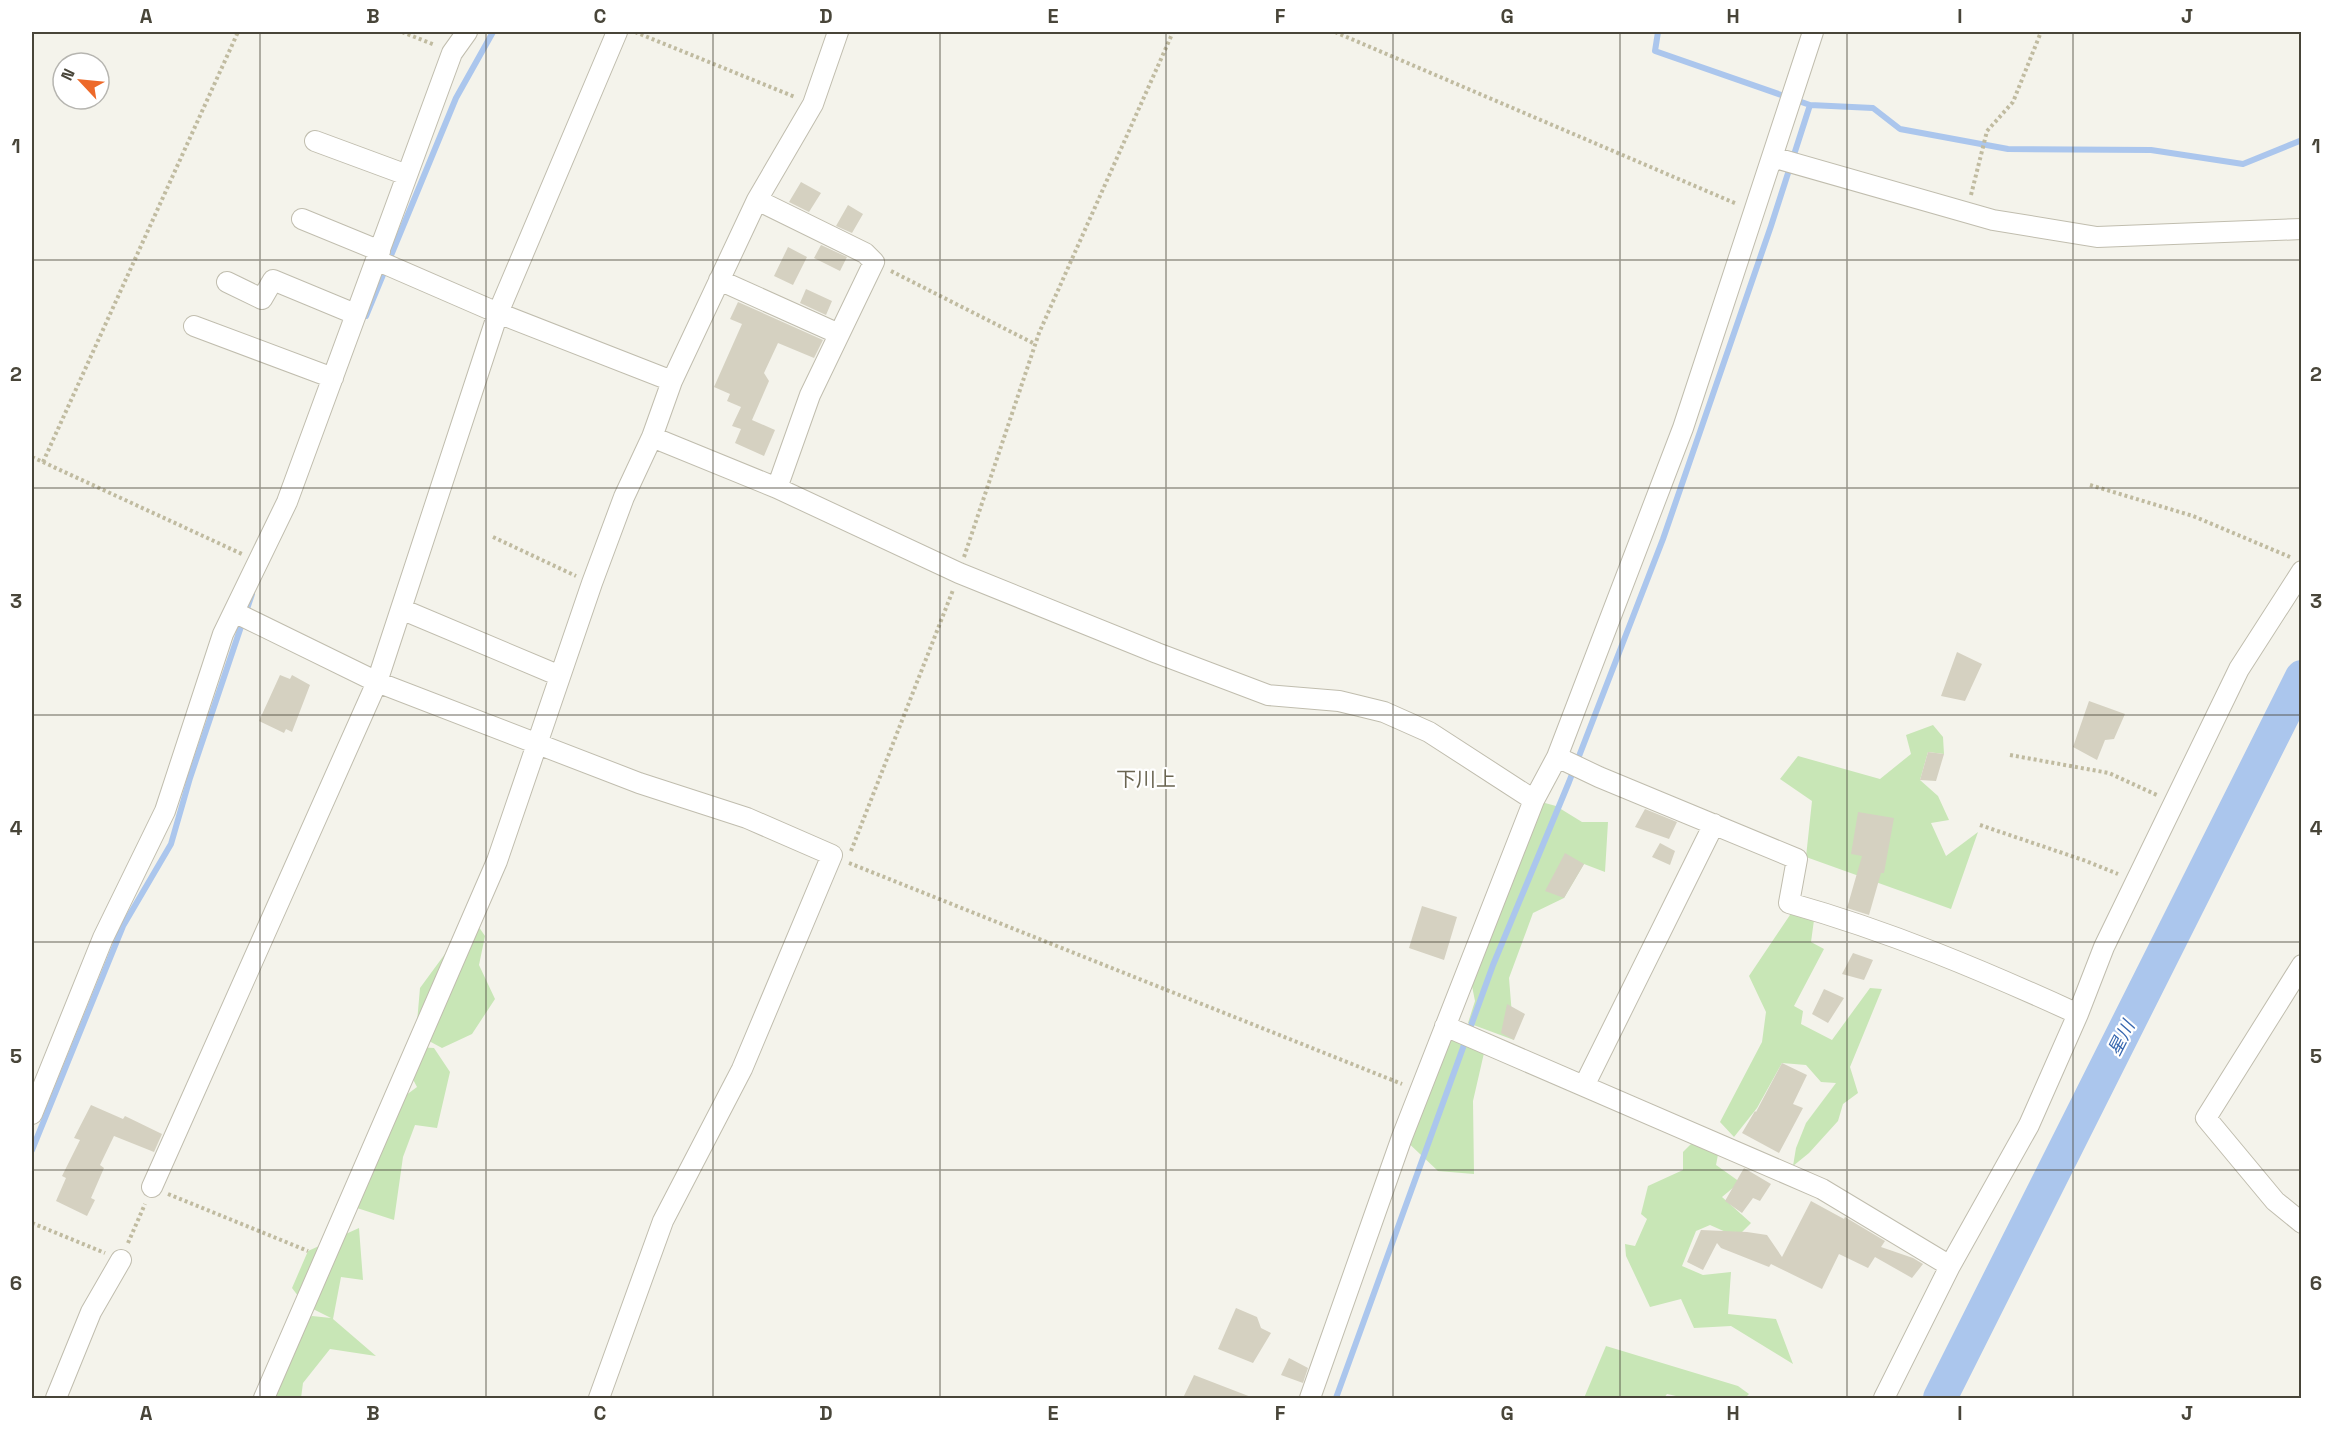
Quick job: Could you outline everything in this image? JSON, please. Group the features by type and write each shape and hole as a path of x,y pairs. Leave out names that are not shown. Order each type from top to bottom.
{"street":[{"path":"32,1114 103,938 165,810 223,634 287,501 452,53 467,32"},
{"path":"152,1187 377,682 498,313 617,32"},
{"path":"264,1398 497,861 592,583 624,497 652,437 672,381 757,200 813,104 838,32"},
{"path":"1310,1398 1420,1091 1534,800 1557,757 1683,428 1813,32"},
{"path":"315,141 407,175"},
{"path":"1772,157 1993,220 2097,237 2301,229"},
{"path":"757,200 865,253 874,262 810,395 777,488"},
{"path":"302,219 498,313 672,381"},
{"path":"227,282 262,299 273,280 355,314"},
{"path":"720,280 839,334"},
{"path":"194,326 333,378"},
{"path":"652,437 777,488 959,573 1157,653 1268,694 1340,700 1384,712 1429,732 1534,800"},
{"path":"1884,1398 1950,1266 2030,1125 2104,947 2239,669 2296,564"},
{"path":"401,609 560,676"},
{"path":"234,612 377,682 639,783 747,818 832,855 742,1069 663,1221 599,1398"},
{"path":"1557,757 1599,777 1797,858 1790,903 1839,918 1999,978 2078,1014"},
{"path":"1584,1086 1714,824"},
{"path":"2301,968 2206,1118 2275,1201 2301,1223"},
{"path":"1445,1026 1822,1189 1950,1266"},
{"path":"56,1398 91,1312 121,1260"}],"path":[{"path":"43,462 238,32"},
{"path":"402,32 452,53"},
{"path":"635,32 813,104"},
{"path":"1173,32 1035,344 959,573 847,862 1420,1091"},
{"path":"1335,32 1754,212"},
{"path":"1967,213 1987,131 2013,102 2041,32"},
{"path":"874,262 1035,344"},
{"path":"32,457 259,562"},
{"path":"2090,484 2193,516 2296,564"},
{"path":"493,537 592,583"},
{"path":"2010,755 2109,773 2174,802"},
{"path":"1980,825 2086,861 2136,882"},
{"path":"32,1223 121,1260 152,1187 325,1258"}],"green space":[{"path":"1933,725 1943,737 1944,754 1928,752 1920,780 1938,796 1949,820 1931,823 1946,856 1978,832 1951,909 1806,857 1812,801 1780,779 1798,756 1880,779 1911,754 1906,735"},
{"path":"1534,800 1556,806 1582,822 1608,822 1605,872 1584,864 1564,898 1533,913 1509,978 1514,1040 1468,1023 1475,1001 1470,976"},
{"path":"1794,909 1814,920 1811,942 1824,949 1794,1006 1803,1011 1801,1024 1832,1040 1870,988 1882,989 1850,1067 1858,1093 1843,1104 1838,1121 1809,1153 1793,1166 1796,1148 1806,1123 1836,1083 1821,1082 1806,1065 1782,1063 1757,1108 1734,1137 1720,1122 1762,1042 1766,1012 1749,976"},
{"path":"472,917 485,936 479,965 495,999 472,1034 442,1048 416,1034 420,988"},
{"path":"1461,1036 1484,1053 1473,1101 1474,1174 1438,1171 1402,1137 1437,1048"},
{"path":"416,1047 434,1048 450,1072 437,1128 415,1125 403,1157 394,1220 357,1208 390,1107 417,1087 407,1068"},
{"path":"1707,1128 1720,1144 1716,1165 1740,1182 1722,1197 1751,1223 1737,1237 1710,1225 1696,1231 1682,1266 1703,1275 1731,1272 1728,1314 1776,1319 1793,1364 1731,1326 1694,1328 1681,1299 1650,1307 1626,1256 1625,1244 1635,1246 1647,1219 1641,1214 1648,1186 1683,1170 1683,1152"},
{"path":"359,1228 363,1280 341,1277 333,1319 376,1356 330,1349 303,1383 301,1398 264,1398 294,1329 312,1316 331,1318 305,1305 292,1288 308,1251"},
{"path":"1606,1346 1738,1386 1749,1394 1745,1398 1685,1398 1667,1394 1664,1398 1584,1398"}],"building":[{"path":"801,182 821,193 809,212 789,202"},
{"path":"848,205 863,214 852,233 836,226"},
{"path":"821,245 847,257 840,271 814,258"},
{"path":"788,247 807,257 793,285 774,276"},
{"path":"806,289 832,301 826,315 800,303"},
{"path":"738,302 823,340 814,358 778,343 764,373 769,381 752,420 775,430 764,456 735,443 741,429 732,426 741,407 727,401 730,394 714,387 742,324 730,319"},
{"path":"1957,652 1982,664 1965,701 1941,696"},
{"path":"280,675 290,679 292,675 310,685 292,732 286,729 284,733 259,721"},
{"path":"2089,701 2125,714 2114,739 2105,740 2097,760 2073,747"},
{"path":"1928,752 1944,754 1936,781 1920,780"},
{"path":"1645,809 1677,822 1669,839 1635,827"},
{"path":"1858,812 1894,818 1884,873 1881,873 1869,915 1847,908 1862,856 1851,854"},
{"path":"1660,843 1675,851 1670,865 1652,857"},
{"path":"1565,853 1584,864 1564,898 1545,891"},
{"path":"1422,906 1457,917 1444,960 1409,948"},
{"path":"1853,953 1873,960 1864,980 1842,974"},
{"path":"1824,989 1844,998 1828,1023 1812,1014"},
{"path":"1507,1004 1525,1014 1514,1040 1501,1033"},
{"path":"1782,1063 1807,1075 1793,1104 1803,1108 1779,1153 1742,1133"},
{"path":"91,1105 123,1119 125,1116 162,1134 154,1152 114,1136 100,1165 104,1168 91,1198 95,1200 87,1216 56,1201 66,1178 62,1176 80,1140 74,1138"},
{"path":"1744,1168 1771,1184 1760,1201 1753,1198 1742,1213 1725,1201"},
{"path":"1811,1201 1844,1219 1845,1217 1885,1241 1881,1247 1913,1258 1923,1264 1912,1278 1875,1257 1868,1268 1839,1254 1822,1289 1771,1264 1769,1267 1721,1248 1717,1243 1703,1270 1687,1262 1701,1230 1767,1235 1782,1257"},
{"path":"1236,1308 1257,1317 1261,1328 1271,1333 1253,1363 1218,1349"},
{"path":"1289,1358 1308,1368 1303,1383 1281,1375"},
{"path":"1194,1375 1251,1397 1251,1398 1183,1398"}],"waterway":[{"path":"366,316 456,98 493,32"},
{"path":"1658,32 1655,51 1810,105 1873,108 1900,129 2008,149 2151,150 2243,164 2302,140"},
{"path":"1336,1398 1493,965 1569,782 1663,539 1771,226 1810,105"},
{"path":"32,1150 123,926 171,844 190,778 252,594"},
{"name":"星川","path":"1940,1398 2302,677"}],"district":[{"name":"下川上","path":"1146,779"}]}
